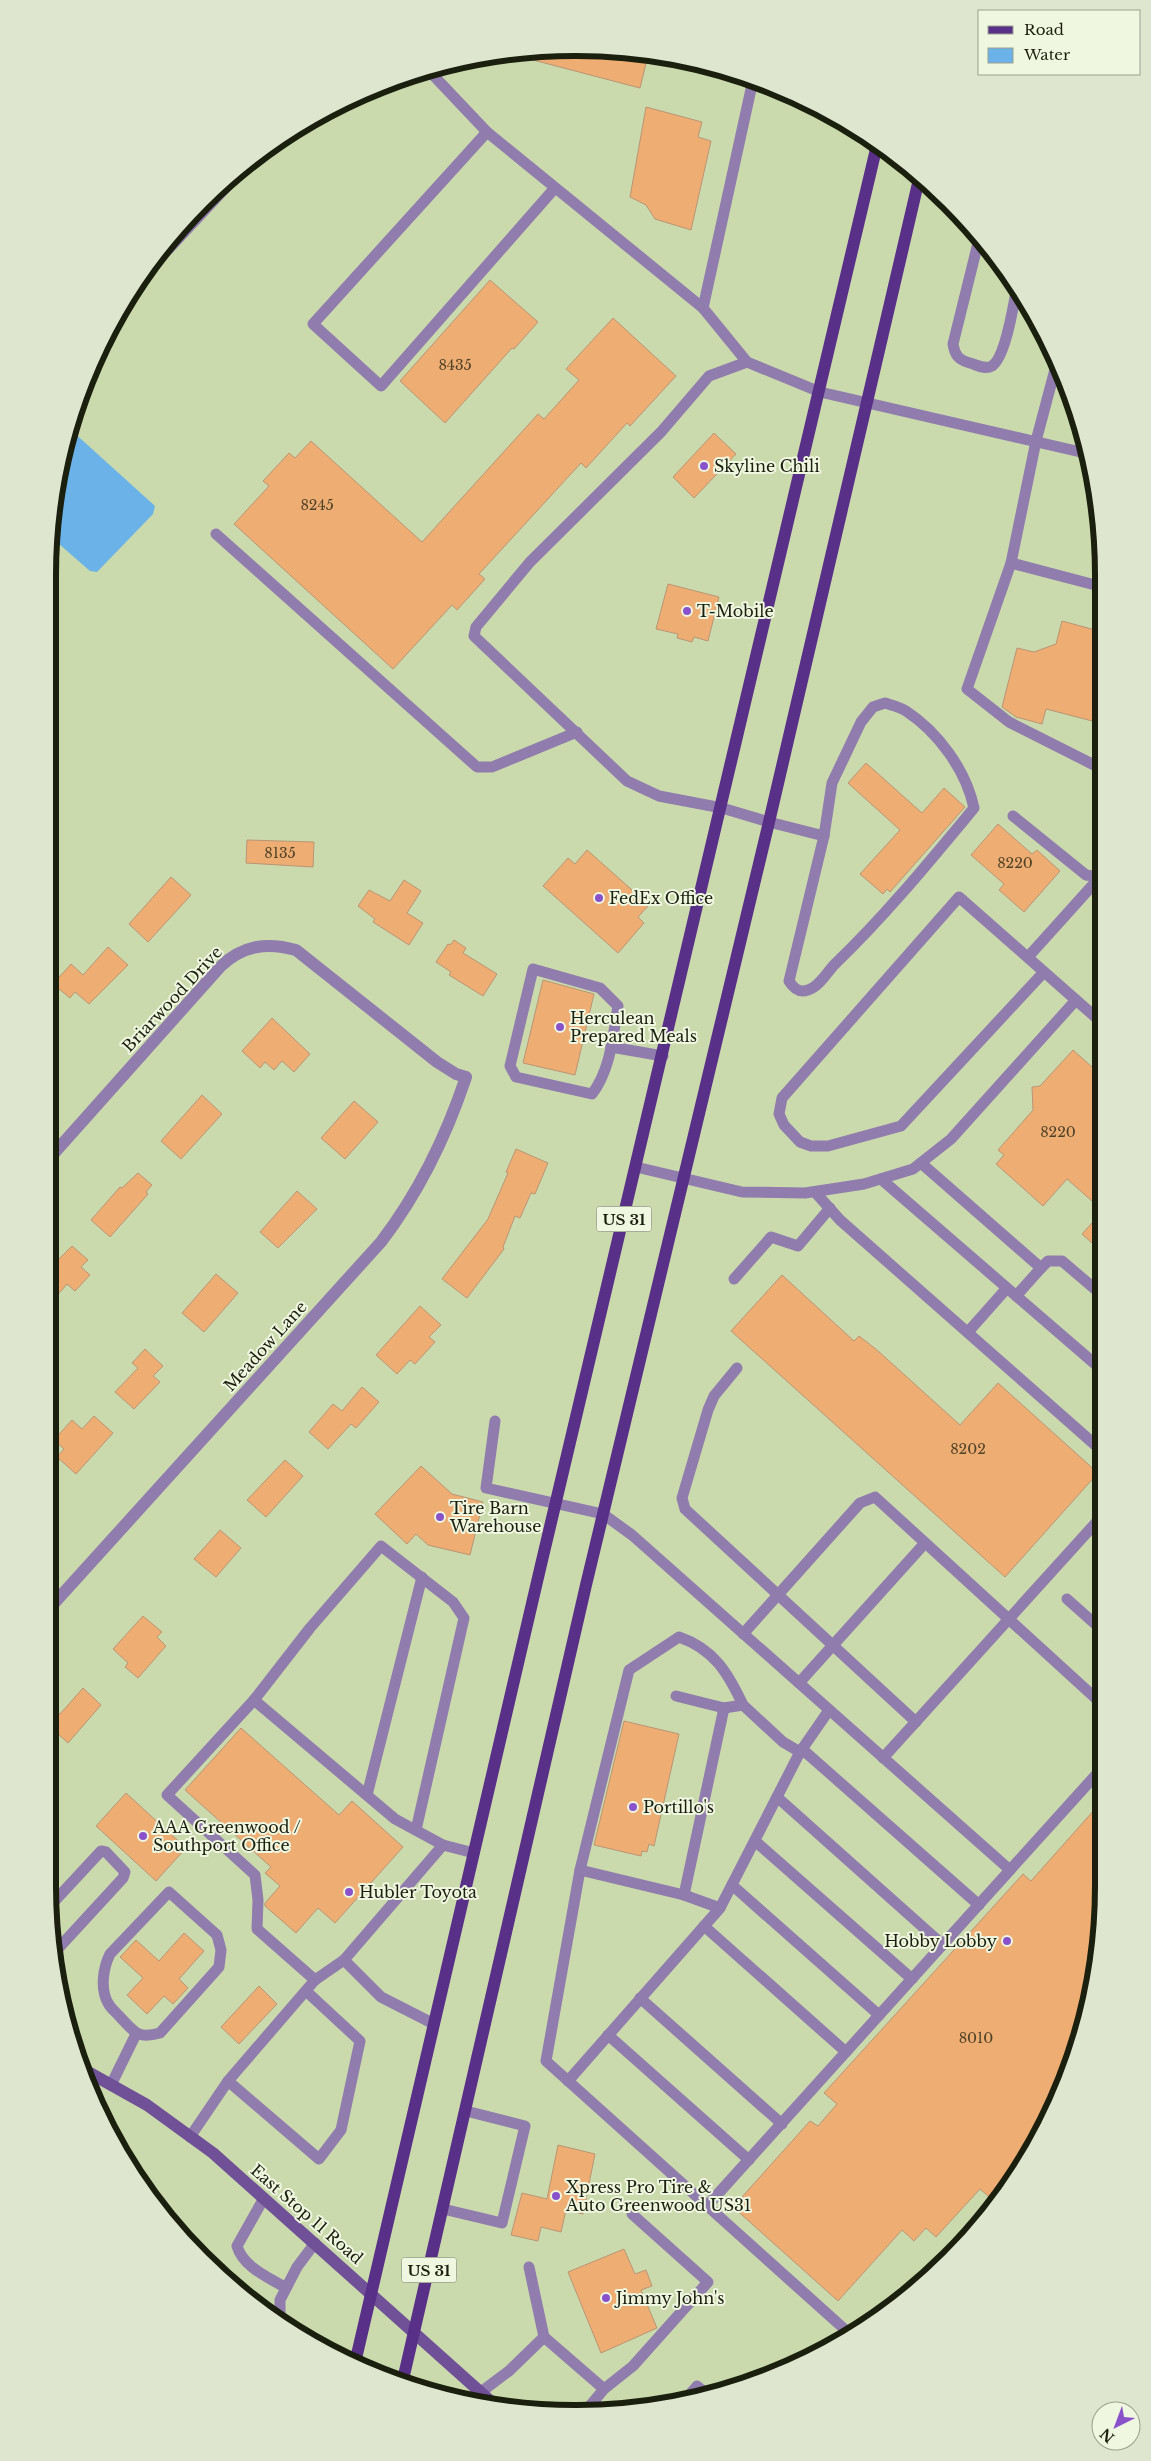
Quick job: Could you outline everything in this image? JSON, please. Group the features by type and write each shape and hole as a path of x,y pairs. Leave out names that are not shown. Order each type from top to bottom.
{"main road":[{"name":"US 31","path":"355,2355 722,808 875,152"},
{"name":"US 31","path":"404,2375 603,1514 769,822 918,185"},
{"name":"East Stop 11 Road","path":"92,2074 147,2105 213,2153 371,2292 486,2397"}],"street":[{"name":"Briarwood Drive","path":"56,1151 220,967 242,951 260,946 278,945 296,950 437,1062 456,1074 466,1077"},
{"name":"Meadow Lane","path":"56,1601 382,1242 407,1207 429,1169 455,1111 466,1077"}],"lane":[{"path":"437,75 486,132 703,308 747,362 820,392 1080,452"},
{"path":"703,308 751,88"},
{"path":"486,132 313,324 381,386 554,189"},
{"path":"977,247 953,344 955,354 960,360 984,368 993,365 1001,355 1014,299"},
{"path":"747,362 709,376 661,432 530,562 476,627 474,636 628,781 659,796 722,808 824,836"},
{"path":"1054,374 1036,441 1011,563 967,689 1010,722 1095,765"},
{"path":"216,534 477,767 492,767 577,732"},
{"path":"1011,563 1095,585"},
{"path":"885,702 906,710 941,742 961,774 974,808 848,953 816,985 809,990 800,991 793,988 789,981 824,836 832,783 861,722 873,707 885,702"},
{"path":"1013,816 1086,875 1095,876"},
{"path":"1028,957 1095,883"},
{"path":"1044,972 901,1126 828,1146 811,1146 800,1142 784,1125 779,1114 782,1098 960,896 1095,1017"},
{"path":"533,969 600,988 618,1006 611,1047 600,1083 592,1094 516,1077 510,1066 533,969"},
{"path":"636,1167 684,1176 742,1192 815,1192 864,1184 913,1169 950,1139 1076,1000"},
{"path":"611,1047 663,1056"},
{"path":"922,1163 1041,1268"},
{"path":"881,1179 1095,1364"},
{"path":"815,1192 840,1220 1095,1446"},
{"path":"734,1279 771,1237 798,1246 830,1208"},
{"path":"968,1332 1048,1261 1062,1261 1095,1289"},
{"path":"737,1368 714,1396 682,1498 685,1509 777,1596 916,1722"},
{"path":"495,1421 486,1488 603,1514 632,1535 1010,1870"},
{"path":"743,1634 860,1503 876,1497 1095,1698"},
{"path":"883,1758 1009,1619 1095,1532"},
{"path":"799,1683 925,1543"},
{"path":"315,1980 256,1929 258,1900 255,1875 168,1796 254,1700 310,1628 381,1546 453,1602 464,1618 416,1830"},
{"path":"367,1795 422,1577"},
{"path":"1067,1599 1095,1624"},
{"path":"844,2329 546,2061 580,1870 628,1670 679,1638 696,1643 724,1668 743,1705 783,1742 801,1750 979,1905"},
{"path":"676,1696 724,1708 743,1705"},
{"path":"254,1700 396,1819 443,1845 474,1853"},
{"path":"684,1895 724,1708"},
{"path":"568,2081 720,1908 801,1750 829,1710"},
{"path":"707,2206 1095,1776"},
{"path":"777,1797 943,1945"},
{"path":"755,1841 912,1979"},
{"path":"190,2137 228,2081 315,1980 344,1960 443,1845"},
{"path":"56,1899 101,1851 106,1852 125,1872 123,1878 60,1947"},
{"path":"580,1870 684,1895 720,1908"},
{"path":"732,1885 879,2015"},
{"path":"169,1892 217,1935 221,1950 219,1967 160,2033 147,2036 136,2034 108,2003 104,1984 104,1966 110,1954 169,1892"},
{"path":"704,1926 846,2052"},
{"path":"344,1960 381,1996 434,2024"},
{"path":"228,2081 319,2159 342,2130 360,2041 306,1991"},
{"path":"640,1998 782,2124"},
{"path":"111,2085 136,2034"},
{"path":"608,2034 749,2160"},
{"path":"443,2208 502,2223 525,2126 466,2111"},
{"path":"264,2198 237,2246 239,2255 254,2269 286,2288"},
{"path":"591,2405 604,2389 633,2366 708,2282 632,2214"},
{"path":"280,2312 280,2300 286,2288 297,2267 315,2243"},
{"path":"529,2267 544,2337 604,2389"},
{"path":"481,2392 509,2371 544,2337"}],"water":[{"path":"76,435 155,506 153,514 97,572 90,571 57,542 66,474"}],"building":[{"path":"576,56 609,57 646,62 640,88 528,59"},
{"path":"646,107 702,122 698,137 711,141 691,230 655,219 646,205 630,197"},
{"path":"490,280 538,322 514,349 512,348 445,423 400,381"},
{"path":"613,318 676,376 630,426 627,423 586,468 581,463 479,574 485,579 457,610 452,605 393,669 234,524 269,486 263,481 289,453 295,458 311,441 422,542 538,414 544,419 579,380 566,369"},
{"path":"714,433 736,454 694,498 673,477"},
{"path":"668,584 719,597 708,641 694,637 692,642 677,638 678,634 656,629"},
{"path":"1062,621 1095,630 1095,722 1046,709 1042,724 1016,717 1002,707 1017,648 1034,652 1056,644"},
{"path":"866,763 922,813 944,788 965,807 890,892 887,889 883,894 860,874 900,830 848,783"},
{"path":"998,824 1032,854 1037,850 1060,871 1024,912 999,890 1004,884 971,855"},
{"path":"247,840 314,842 313,867 246,863"},
{"path":"587,850 649,905 638,917 644,923 618,953 543,886 568,858 575,864"},
{"path":"171,877 191,895 148,942 129,924"},
{"path":"404,880 421,891 407,913 423,923 409,945 373,922 375,919 358,906 369,890 390,901"},
{"path":"454,940 466,948 463,953 497,974 483,996 449,975 451,972 436,962 448,944 450,945"},
{"path":"108,947 128,965 89,1004 75,992 70,998 56,986 56,981 71,964 83,975"},
{"path":"543,980 594,994 575,1075 523,1063"},
{"path":"272,1018 310,1054 294,1072 282,1061 274,1070 265,1062 260,1068 242,1051"},
{"path":"1073,1050 1095,1070 1095,1204 1067,1179 1043,1206 996,1164 1004,1155 998,1150 1033,1110 1032,1087 1040,1086"},
{"path":"202,1095 222,1114 181,1159 161,1141"},
{"path":"354,1101 378,1122 345,1159 321,1138"},
{"path":"516,1149 548,1163 535,1194 531,1193 520,1218 515,1216 503,1247 504,1249 467,1298 442,1279 488,1219"},
{"path":"138,1173 152,1185 146,1192 148,1194 110,1237 91,1220 120,1187 122,1188"},
{"path":"297,1191 317,1209 278,1248 260,1232"},
{"path":"1095,1220 1095,1246 1082,1234"},
{"path":"72,1246 88,1260 81,1267 90,1275 75,1291 67,1284 56,1297 56,1262"},
{"path":"216,1274 238,1293 204,1332 182,1313"},
{"path":"782,1275 854,1341 859,1336 877,1350 960,1425 998,1383 1095,1470 1095,1476 1005,1577 731,1331"},
{"path":"420,1306 441,1325 429,1337 435,1342 415,1364 410,1360 397,1374 376,1355"},
{"path":"145,1349 163,1366 153,1376 160,1382 134,1409 115,1392 138,1368 132,1363"},
{"path":"362,1387 379,1402 356,1428 351,1424 328,1449 309,1432 333,1404 342,1411"},
{"path":"94,1416 113,1433 76,1474 57,1457 64,1449 56,1442 56,1438 72,1420 82,1429"},
{"path":"285,1460 303,1476 266,1517 247,1500"},
{"path":"421,1466 452,1494 483,1502 470,1555 428,1545 416,1534 407,1544 375,1514"},
{"path":"220,1530 241,1548 216,1577 194,1559"},
{"path":"143,1616 162,1632 157,1637 166,1646 138,1678 125,1667 128,1663 113,1649"},
{"path":"83,1688 101,1705 68,1743 56,1732 56,1713 60,1714"},
{"name":"Portillo's","path":"624,1721 679,1734 654,1846 649,1844 647,1852 642,1851 641,1856 594,1845"},
{"path":"241,1728 339,1815 352,1801 403,1847 335,1923 318,1908 296,1933 265,1906 265,1903 280,1886 265,1873 271,1867 185,1790"},
{"path":"126,1793 186,1848 156,1881 96,1826"},
{"path":"1095,1809 1094,1919 1085,1987 1067,2052 1041,2115 1025,2145 990,2198 980,2189 936,2237 926,2228 914,2241 902,2230 838,2301 733,2207 810,2121 818,2126 837,2104 824,2093 1023,1874 1031,1881"},
{"path":"184,1933 204,1951 179,1979 188,1988 173,2004 164,1996 147,2014 127,1995 143,1978 120,1957 136,1940 159,1961"},
{"path":"259,1986 277,2004 239,2044 221,2027"},
{"path":"558,2145 595,2154 583,2214 566,2210 561,2232 541,2227 538,2241 511,2235 522,2193 547,2199"},
{"path":"624,2249 635,2274 646,2270 652,2286 641,2290 657,2328 601,2353 568,2272"}],"place":[{"name":"Skyline Chili","path":"704,466"},
{"name":"T-Mobile","path":"687,611"},
{"name":"FedEx Office","path":"599,898"},
{"name":"Herculean Prepared Meals","path":"560,1027"},
{"name":"Tire Barn Warehouse","path":"440,1517"},
{"name":"Portillo's","path":"633,1807"},
{"name":"AAA Greenwood / Southport Office","path":"143,1836"},
{"name":"Hubler Toyota","path":"349,1892"},
{"name":"Hobby Lobby","path":"1007,1941"},
{"name":"Xpress Pro Tire & Auto Greenwood US31","path":"556,2196"},
{"name":"Jimmy John's","path":"606,2298"}]}
